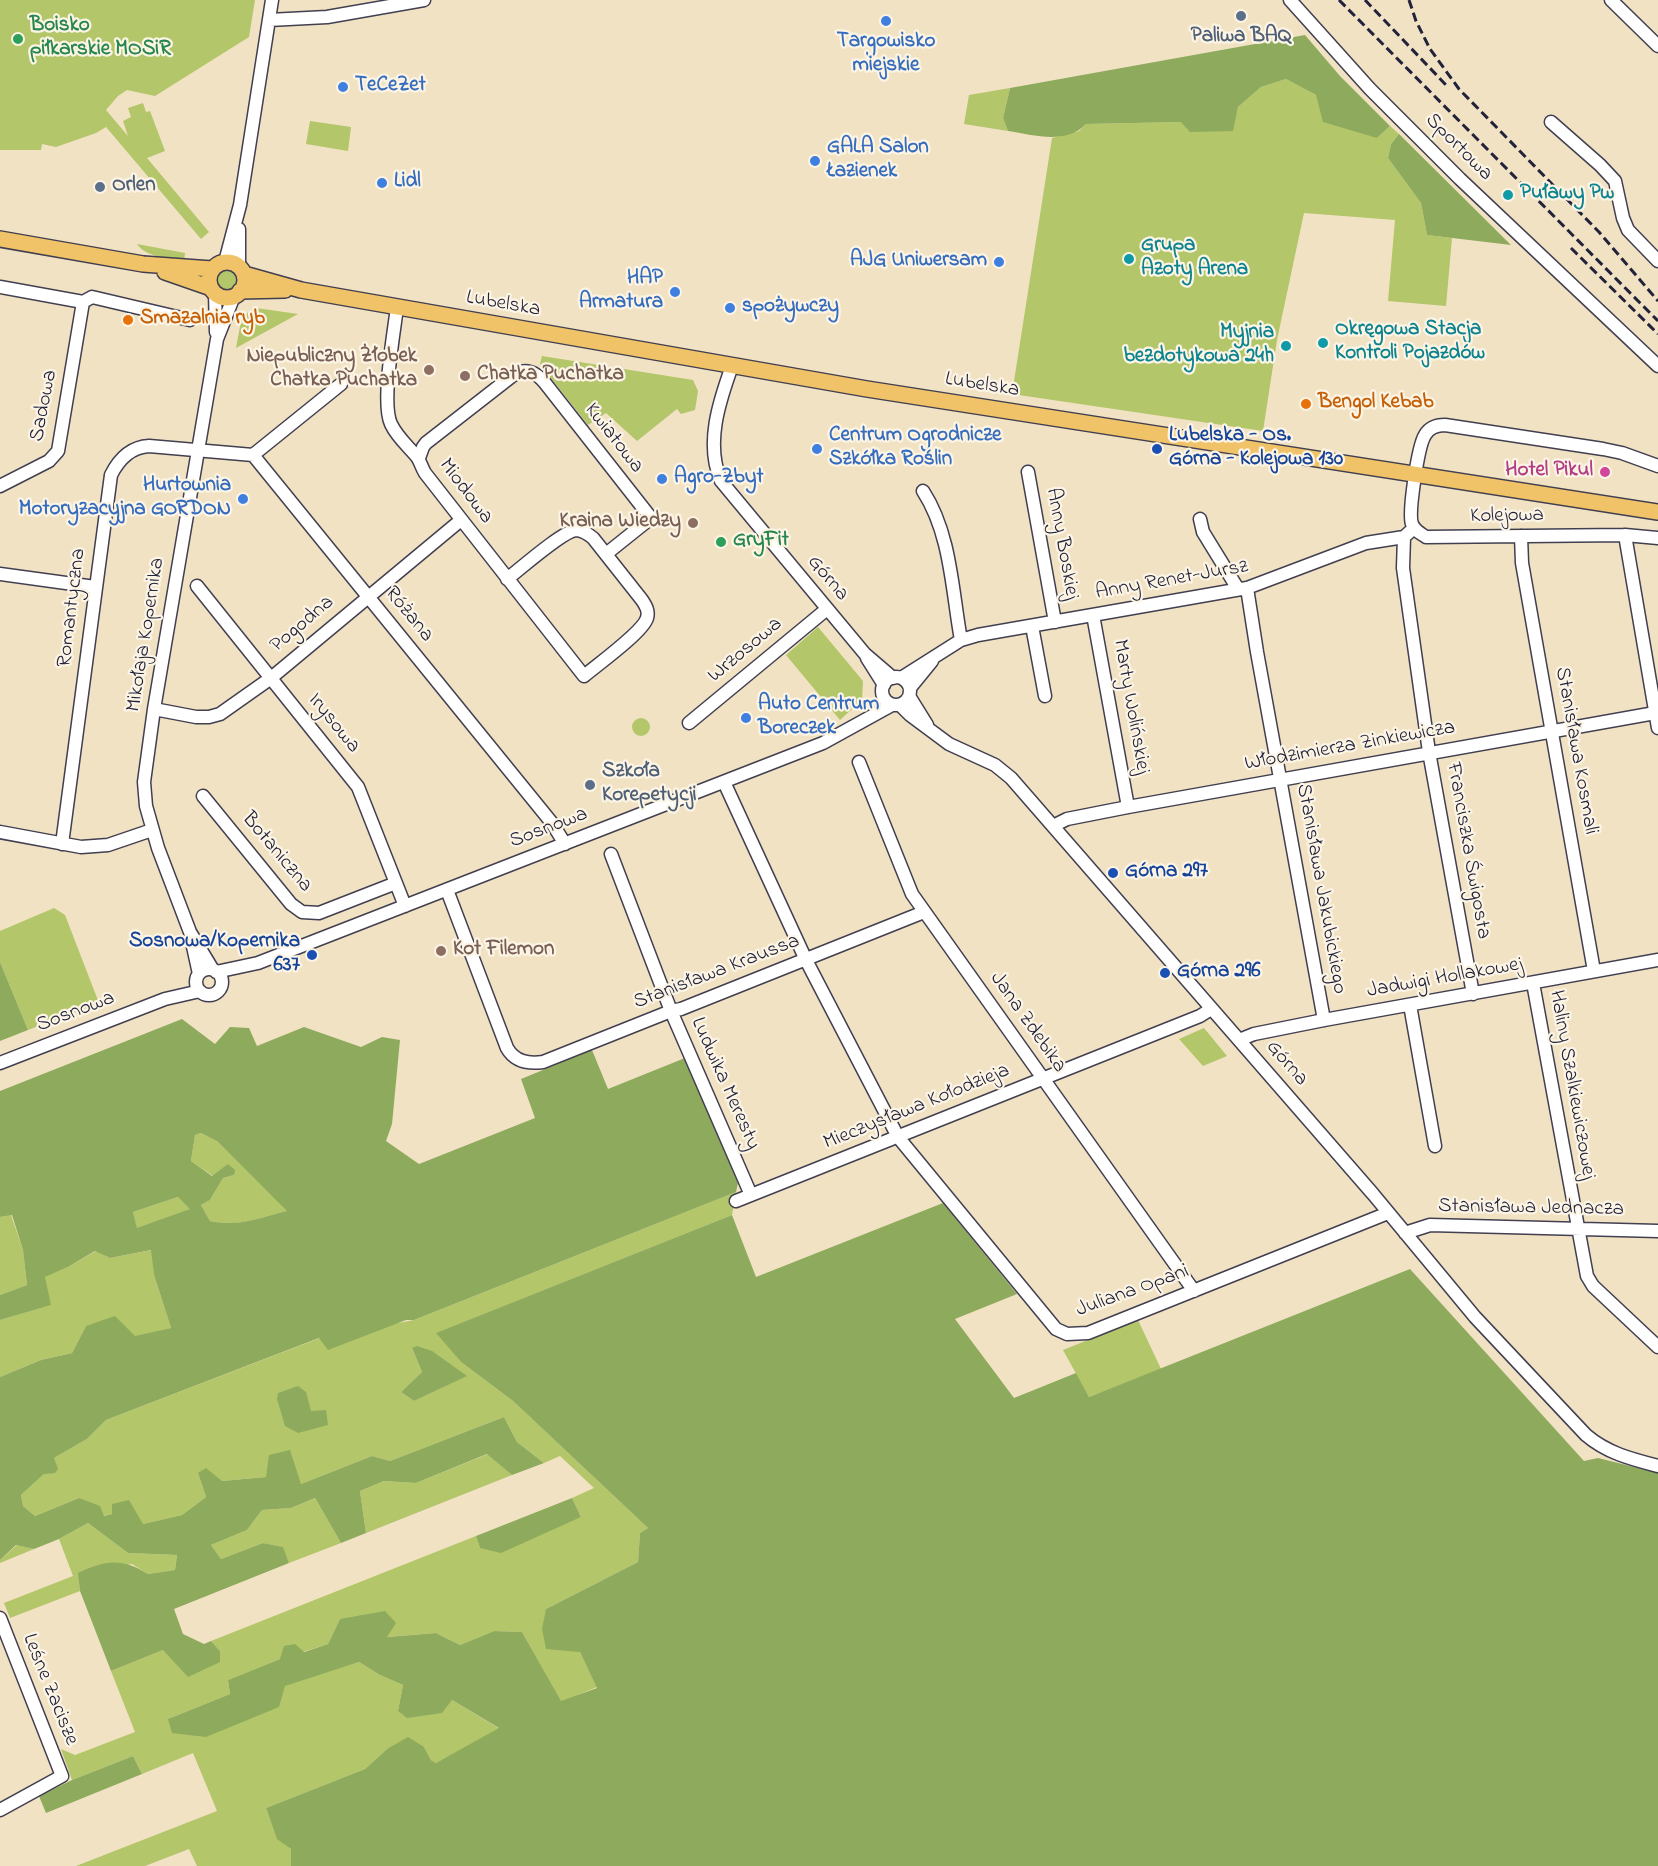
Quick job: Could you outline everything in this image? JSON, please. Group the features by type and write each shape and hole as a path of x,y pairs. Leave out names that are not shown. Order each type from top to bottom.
{"main road":[{"name":"Lubelska","path":"0,239 142,264 230,268 301,290 878,391 1658,512"},
{"name":"Lubelska","path":"142,264 213,290 224,297 237,294 301,290"},
{"path":"213,290 209,278 230,268 244,286 237,294"}],"street":[{"path":"230,268 272,0"},
{"path":"269,20 329,17 424,0"},
{"name":"Sportowa","path":"1290,0 1370,89 1658,366"},
{"path":"1611,0 1658,46"},
{"path":"1551,122 1615,181 1628,230 1658,261"},
{"path":"0,287 83,302 92,297 190,320"},
{"name":"Mikołaja Kopernika","path":"213,290 217,339"},
{"name":"Mikołaja Kopernika","path":"199,982 190,932 152,830 146,806 144,782 154,709 217,339 237,294"},
{"name":"Sadowa","path":"0,486 49,461 58,451 83,302"},
{"name":"Miodowa","path":"397,307 389,374 388,416 398,435 419,458 425,473 584,676 639,630 647,617 647,609 642,600 606,554"},
{"name":"Górna","path":"732,366 713,438 718,473 726,489 865,654 897,686 931,731"},
{"name":"Kwiatowa","path":"419,458 426,443 512,376 522,371 535,373 651,518 606,554"},
{"path":"197,449 253,455 341,384"},
{"path":"1404,537 1414,528 1410,514 1416,474 1424,436 1434,426 1441,425 1603,449 1658,466"},
{"name":"Romantyczna","path":"62,844 109,483 114,467 130,452 144,447 197,449"},
{"name":"Różana","path":"253,455 552,823 565,844"},
{"name":"Anny Boskiej","path":"1028,472 1055,622"},
{"path":"923,491 937,519 944,543 962,640"},
{"name":"Stanisława Jakubickiego","path":"1200,519 1203,532 1243,589 1281,779 1324,1020"},
{"name":"Pogodna","path":"154,709 196,717 220,714 271,678 461,520"},
{"name":"Kolejowa","path":"1414,528 1426,537 1625,535 1658,538"},
{"path":"507,579 570,532 576,530 587,534 606,554"},
{"path":"1625,535 1658,728"},
{"name":"Stanisława Kosmali","path":"1521,536 1522,563 1550,730 1594,971"},
{"name":"Anny Renet-Jursz","path":"897,686 962,640 1243,589 1366,543 1404,537"},
{"name":"Franciszka Świgosta","path":"1404,537 1403,568 1429,752 1473,994"},
{"path":"0,574 95,587"},
{"name":"Irysowa","path":"197,586 358,787 405,906"},
{"name":"Wrzosowa","path":"689,723 827,609"},
{"name":"Marty Wolińskiej","path":"1093,615 1128,807"},
{"path":"1032,626 1045,696"},
{"name":"Górna","path":"897,686 886,701 896,705 949,744 995,765 1011,777 1491,1335 1586,1435 1619,1456 1658,1466"},
{"name":"Sosnowa","path":"222,985 258,963 823,743 896,705 897,686"},
{"name":"Sosnowa","path":"852,727 897,686"},
{"name":"Włodzimierza Zinkiewicza","path":"1053,826 1067,819 1128,807 1655,713"},
{"name":"Jana Zdebika","path":"859,762 912,894 1194,1291"},
{"name":"Juliana Opani","path":"724,782 806,960 898,1137 1056,1329 1067,1334 1088,1333 1388,1213"},
{"name":"Botaniczna","path":"203,796 291,904 302,912 319,913 396,883"},
{"path":"0,832 81,847 102,846 152,830"},
{"name":"Ludwika Meresty","path":"611,854 671,1011 751,1195"},
{"name":"Stanisława Kraussa","path":"447,890 507,1048 511,1055 522,1061 543,1062 924,912"},
{"name":"Mikołaja Kopernika","path":"190,932 215,971"},
{"name":"Jadwigi Hollakowej","path":"1239,1040 1254,1034 1324,1020 1658,960"},
{"name":"Sosnowa","path":"215,971 258,963"},
{"path":"205,970 215,971 221,978 222,985 215,994 207,995 199,982 205,970"},
{"name":"Sosnowa","path":"0,1063 165,999 199,982"},
{"name":"Haliny Szalkiewiczowej","path":"1533,983 1585,1271 1590,1282 1658,1347"},
{"path":"1410,1005 1435,1146"},
{"name":"Mieczysława Kołodzieja","path":"736,1201 1200,1016 1211,1009"},
{"name":"Stanisława Jednacza","path":"1405,1233 1430,1225 1658,1232"},
{"name":"Leśne Zacisze","path":"0,1618 62,1776 0,1810"}],"green space":[{"path":"0,0 255,0 249,37 155,96 127,90 118,96 106,110 128,136 123,121 131,117 128,108 143,103 146,112 150,111 165,151 147,158 209,232 201,239 106,127 96,133 56,147 42,144 41,150 0,150"},
{"path":"1305,35 1340,76 1390,126 1377,138 1323,122 1316,95 1286,79 1261,87 1238,107 1233,131 1190,132 1181,122 1086,124 1069,135 1049,137 1008,131 1003,118 1010,88"},
{"path":"1286,79 1316,95 1377,138 1390,126 1399,134 1391,144 1388,158 1421,203 1427,235 1452,238 1446,306 1388,301 1395,220 1304,213 1277,340 1263,431 1012,394 1052,138 1079,131 1086,124 1181,122 1232,131 1238,107 1261,87"},
{"path":"1010,88 1003,118 1008,131 964,124 969,95"},
{"path":"310,121 351,127 348,151 306,144"},
{"path":"1399,134 1511,245 1427,235 1421,203 1388,158 1391,144"},
{"path":"137,244 185,253 184,262 146,252"},
{"path":"227,270 234,273 237,280 234,287 227,290 220,287 217,280 220,273"},
{"path":"256,308 298,314 236,348 242,316"},
{"path":"542,356 693,380 698,391 695,410 681,414 677,409 637,441 606,413 588,425 540,364"},
{"path":"818,627 863,681 862,700 840,720 786,655"},
{"path":"641,718 647,721 650,727 647,733 641,736 635,733 632,727 635,721"},
{"path":"54,908 65,915 99,1003 28,1030 0,962 0,931"},
{"path":"0,962 28,1030 0,1041"},
{"path":"182,1019 215,1044 230,1027 249,1028 257,1046 304,1027 361,1047 382,1037 400,1040 392,1124 386,1141 419,1164 535,1118 521,1079 592,1050 608,1089 685,1058 738,1183 736,1192 414,1320 406,1320 328,1350 319,1338 106,1420 87,1439 54,1458 58,1469 55,1473 44,1474 21,1495 23,1506 35,1516 79,1498 100,1506 104,1516 112,1514 112,1504 129,1500 143,1524 182,1515 206,1497 198,1473 206,1468 222,1481 266,1477 269,1455 290,1450 301,1484 372,1456 390,1461 504,1417 517,1442 544,1463 512,1475 487,1454 416,1483 384,1481 360,1491 366,1533 341,1543 315,1498 291,1508 262,1510 247,1530 211,1545 221,1559 263,1543 283,1547 289,1563 174,1609 183,1634 204,1644 211,1641 220,1651 220,1662 188,1677 163,1650 111,1671 80,1591 78,1573 106,1563 130,1565 148,1574 175,1570 177,1555 128,1553 88,1523 59,1539 34,1549 16,1545 0,1560 0,1377 41,1360 72,1353 86,1326 115,1316 135,1336 171,1328 154,1275 151,1250 110,1258 95,1251 45,1277 51,1305 0,1320 0,1295 27,1285 23,1250 12,1215 0,1217 0,1091","holes":["201,1133 217,1141 287,1211 241,1222 210,1221 201,1205 210,1200 223,1178 234,1175 235,1170 228,1164 212,1176 191,1161 195,1135","178,1197 190,1209 137,1228 133,1212"]},
{"path":"1204,1028 1227,1056 1203,1066 1179,1039"},
{"path":"201,1133 216,1140 288,1211 250,1221 222,1223 210,1221 201,1205 210,1200 223,1178 234,1175 213,1176 191,1161 195,1135"},
{"path":"736,1192 732,1215 437,1333 461,1362 513,1401 648,1528 640,1533 638,1562 546,1609 580,1652 597,1687 561,1702 522,1632 494,1631 460,1645 436,1633 386,1637 340,1619 328,1644 280,1659 228,1680 230,1694 168,1719 359,1662 403,1685 398,1711 452,1700 500,1729 436,1763 431,1760 424,1747 387,1749 365,1769 266,1808 277,1838 291,1849 291,1866 197,1866 189,1849 145,1866 76,1866 217,1811 193,1753 142,1774 133,1756 72,1780 61,1749 75,1755 135,1732 111,1671 163,1650 220,1651 211,1641 476,1536 480,1548 581,1517 572,1498 594,1488 560,1456 544,1463 517,1442 504,1417 390,1461 372,1456 301,1484 266,1477 222,1481 198,1473 206,1497 182,1515 143,1524 112,1514 103,1516 79,1498 35,1516 23,1506 21,1495 44,1474 54,1458 87,1439 106,1420 320,1338 414,1320","holes":["412,1348 466,1376 414,1401 401,1392 422,1372"]},
{"path":"178,1197 191,1209 137,1229 133,1212"},
{"path":"943,1203 1017,1294 955,1319 1014,1398 1076,1373 1089,1397 1410,1269 1584,1461 1598,1458 1658,1473 1658,1866 291,1866 291,1849 277,1839 266,1808 365,1769 387,1749 408,1737 424,1747 431,1760 436,1763 499,1728 452,1700 442,1713 407,1718 398,1711 403,1685 359,1662 285,1686 279,1707 206,1737 172,1733 168,1719 230,1694 228,1680 280,1659 284,1646 295,1644 304,1652 328,1644 340,1619 385,1611 396,1623 387,1637 436,1633 460,1645 494,1631 522,1632 561,1701 597,1688 580,1652 546,1649 542,1629 546,1609 638,1562 640,1533 648,1528 513,1401 461,1362 436,1333 732,1215 756,1277"},
{"path":"11,1215 23,1250 27,1285 0,1295 0,1217"},
{"path":"152,1250 154,1275 171,1328 135,1337 86,1326 72,1353 41,1360 0,1377 0,1320 50,1305 44,1277 96,1251 110,1258"},
{"path":"1138,1320 1161,1369 1089,1397 1063,1350"},
{"path":"417,1346 432,1351 467,1376 414,1401 401,1392 422,1372 412,1348"},
{"path":"298,1386 306,1392 311,1411 326,1410 328,1425 298,1433 285,1426 277,1399 278,1393"},
{"path":"488,1454 512,1475 366,1533 360,1491 384,1481 416,1483"},
{"path":"315,1498 341,1543 289,1563 282,1547 263,1543 221,1559 211,1545 247,1530 262,1510 291,1508"},
{"path":"572,1498 581,1517 501,1553 480,1548 476,1536"},
{"path":"88,1523 128,1553 177,1555 175,1570 148,1574 132,1564 79,1573 80,1591 10,1618 4,1603 73,1576 59,1539"},
{"path":"17,1545 34,1549 0,1563 0,1560"},
{"path":"133,1756 142,1774 46,1813 39,1796 72,1780"}],"railway":[{"path":"1339,0 1658,321"},
{"path":"1365,0 1447,86"},
{"path":"1409,0 1416,21 1430,49 1459,89 1599,232 1658,301"},
{"path":"1571,248 1658,334"}],"place":[{"name":"Paliwa BAQ","path":"1241,16"},
{"name":"Targowisko miejskie","path":"886,21"},
{"name":"Boisko piłkarskie MOSiR","path":"18,39"},
{"name":"TeCeZet","path":"343,87"},
{"name":"GALA Salon Łazienek","path":"815,161"},
{"name":"Lidl","path":"382,183"},
{"name":"Orlen","path":"100,187"},
{"name":"Puławy Pw","path":"1508,195"},
{"name":"Grupa Azoty Arena","path":"1129,259"},
{"name":"AJG Uniwersam","path":"999,262"},
{"name":"HAP Armatura","path":"675,292"},
{"name":"spożywczy","path":"730,308"},
{"name":"Smazalnia ryb","path":"128,320"},
{"name":"Okręgowa Stacja Kontroli Pojazdów","path":"1323,343"},
{"name":"Myjnia bezdotykowa 24h","path":"1286,346"},
{"name":"Niepubliczny Żłobek Chatka Puchatka","path":"429,370"},
{"name":"Chatka Puchatka","path":"465,376"},
{"name":"Bengol Kebab","path":"1306,404"},
{"name":"Centrum Ogrodnicze Szkółka Roślin","path":"817,449"},
{"name":"Lubelska - Os. Górna - Kolejowa 130","path":"1157,449"},
{"name":"Hotel Pikul","path":"1605,472"},
{"name":"Agro-Zbyt","path":"662,479"},
{"name":"Hurtownia Motoryzacyjna GORDON","path":"243,499"},
{"name":"Kraina Wiedzy","path":"693,523"},
{"name":"GryFit","path":"721,542"},
{"name":"Auto Centrum Boreczek","path":"746,718"},
{"name":"Szkoła Korepetycji","path":"590,785"},
{"name":"Górna 297","path":"1113,873"},
{"name":"Kot Filemon","path":"441,951"},
{"name":"Sosnowa/Kopernika 637","path":"312,955"},
{"name":"Górna 296","path":"1165,973"}]}
